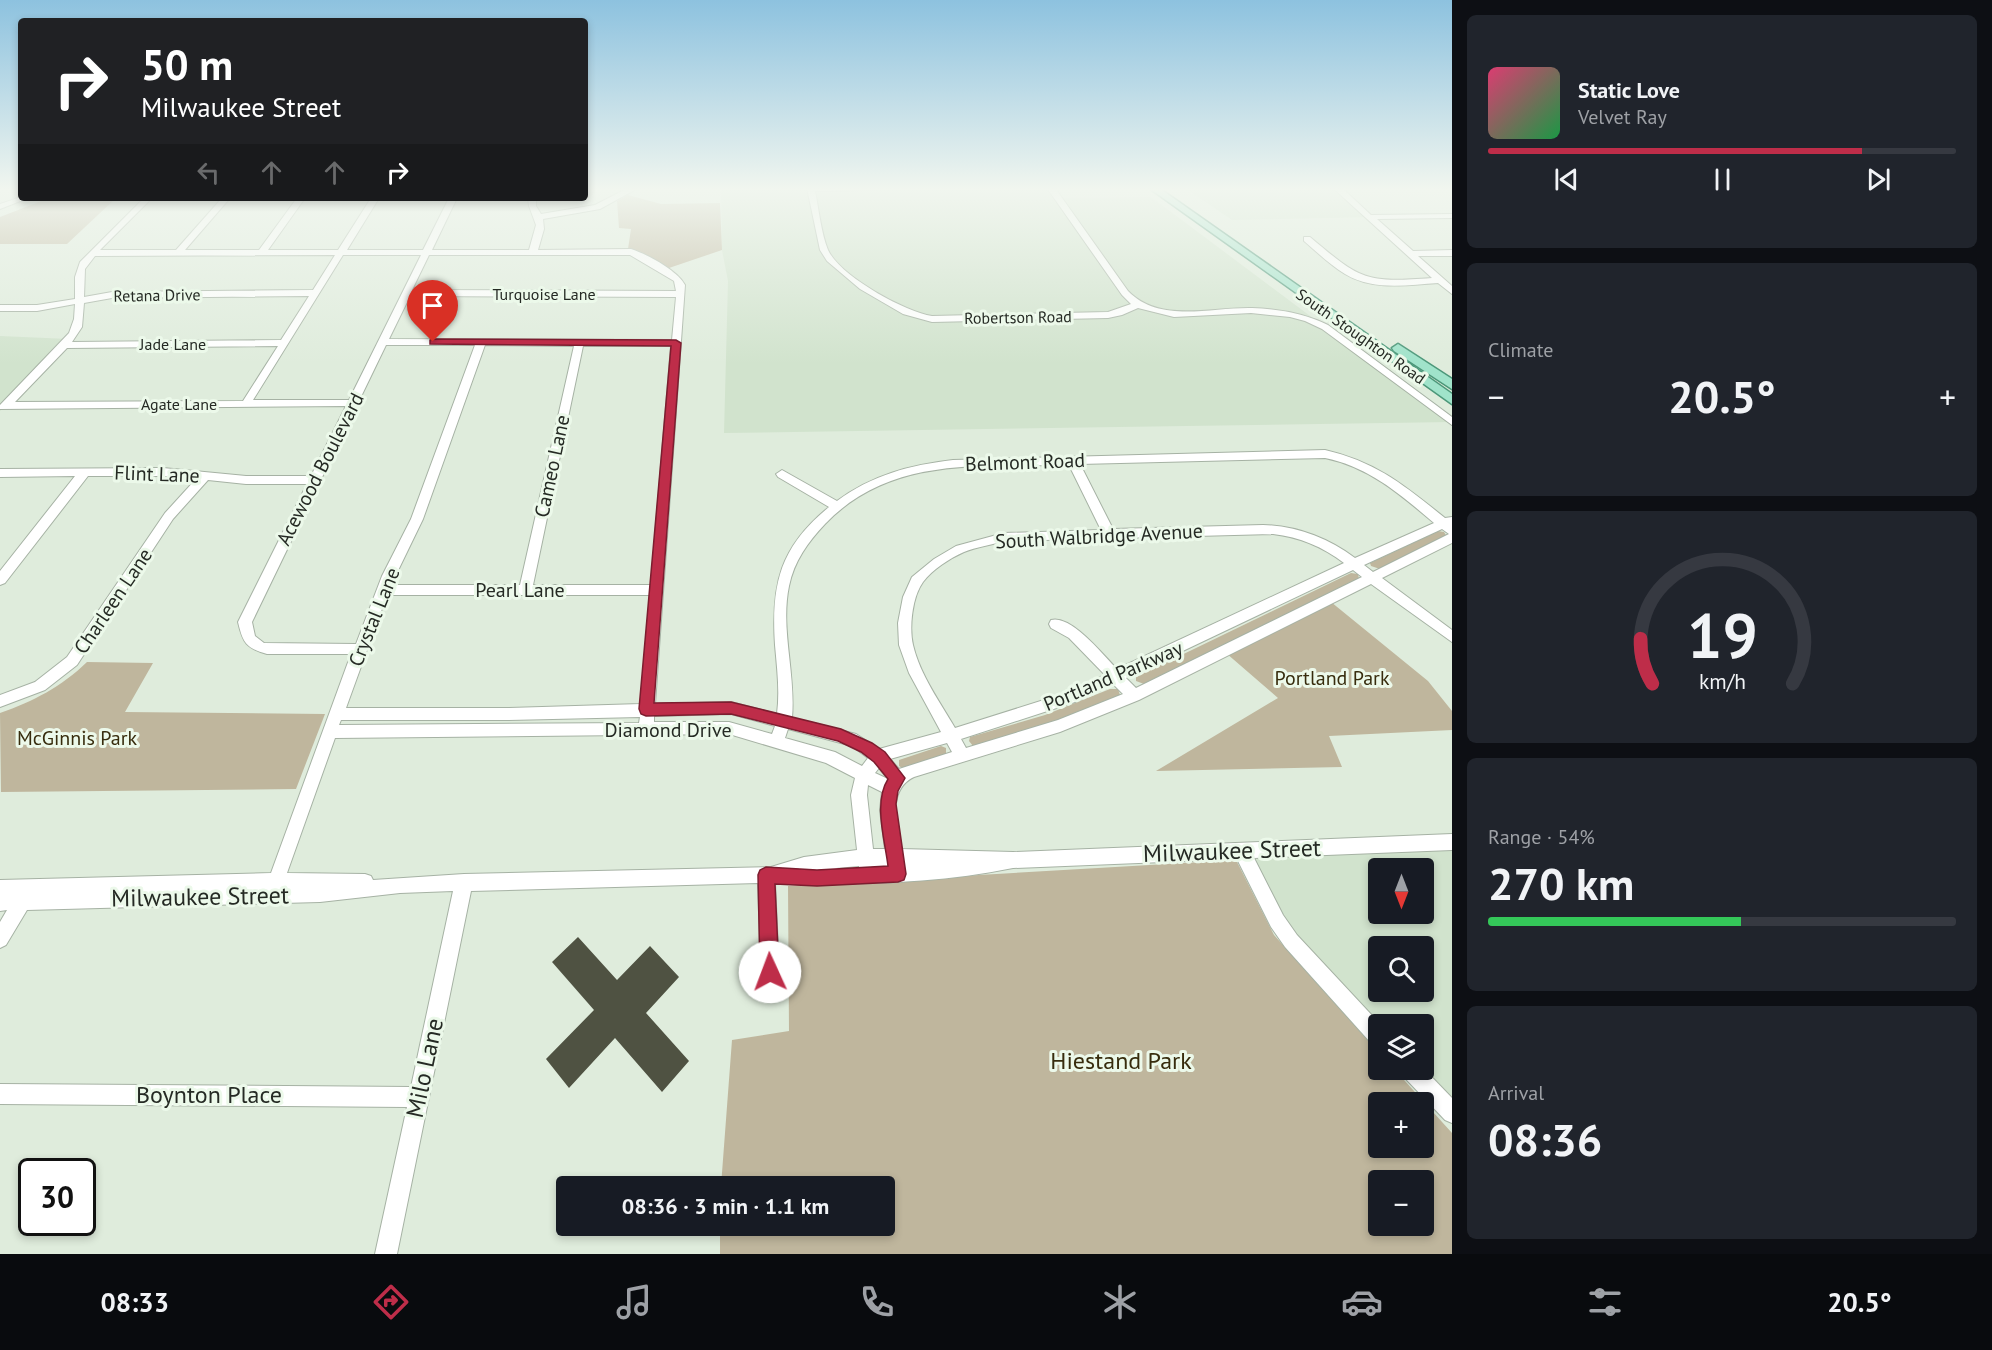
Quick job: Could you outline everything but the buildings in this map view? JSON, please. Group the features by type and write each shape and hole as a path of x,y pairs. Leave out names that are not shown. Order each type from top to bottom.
{"main road":[{"name":"South Stoughton Road","path":"1236,247 1452,400"},
{"name":"South Stoughton Road","path":"1254,247 1452,385"},
{"path":"1318,305 1334,302"}],"street":[{"path":"3,408 64,345 78,326 81,266 99,247"},
{"path":"179,252 184,247"},
{"path":"263,251 266,247"},
{"path":"246,404 347,247"},
{"name":"Acewood Boulevard","path":"360,649 288,650 260,647 249,639 245,626 246,617 431,247"},
{"path":"533,251 535,247"},
{"name":"Robertson Road","path":"823,247 830,259 886,303 908,315 932,319 1108,315 1119,313 1138,304"},
{"path":"1092,247 1125,293 1138,304 1158,312 1174,314 1267,312 1295,314 1324,327 1452,422"},
{"path":"1316,247 1348,272 1361,278 1380,282 1440,280"},
{"path":"1403,247 1452,291"},
{"path":"93,253 631,252 649,260 678,279 681,285 646,729"},
{"path":"1411,254 1452,253"},
{"name":"Retana Drive","path":"0,308 37,308 112,295 316,293"},
{"name":"Turquoise Lane","path":"408,293 680,294"},
{"path":"384,342 676,343"},
{"name":"Crystal Lane","path":"274,888 360,649 383,590 417,519 481,342"},
{"name":"Cameo Lane","path":"525,590 579,343"},
{"name":"Jade Lane","path":"64,345 283,344"},
{"name":"Agate Lane","path":"3,408 352,403"},
{"name":"Belmont Road","path":"777,740 784,720 786,686 781,608 786,573 801,542 817,524 873,483 920,468 952,464 1334,455 1362,464 1382,474 1449,525"},
{"path":"1073,460 1109,534"},
{"path":"0,580 85,472"},
{"name":"Flint Lane","path":"0,473 163,472 246,480 314,480"},
{"path":"782,474 838,507"},
{"name":"Charleen Lane","path":"0,701 40,686 72,661 161,528 206,475"},
{"name":"Portland Parkway","path":"879,757 896,749 950,736 1070,698 1355,564 1449,525"},
{"name":"South Walbridge Avenue","path":"962,755 916,673 906,645 906,623 910,597 917,580 945,557 984,541 1004,537 1280,530 1315,539 1373,576 1452,637"},
{"name":"Portland Parkway","path":"894,784 910,771 1060,726 1134,696 1452,538"},
{"name":"Pearl Lane","path":"383,590 656,591"},
{"path":"1056,624 1074,634 1134,696"},
{"name":"Diamond Drive","path":"336,714 509,714 715,706 731,708 784,720 856,741 879,757 894,784"},
{"path":"506,731 509,714"},
{"name":"Diamond Drive","path":"329,732 646,729 713,726 777,740 830,757 865,776 894,784"},
{"path":"867,868 860,795 870,766 879,757"},
{"path":"894,784 888,819 896,866"},
{"name":"Milwaukee Street","path":"0,888 26,894 274,888 320,894 400,885 464,882 766,875 817,878 867,868 896,866 988,865 1013,860 1452,842"},
{"path":"1242,851 1277,921 1291,941 1368,1025"},
{"path":"766,875 770,972"},
{"name":"Milo Lane","path":"386,1254 464,882"},
{"path":"0,939 26,894"},
{"name":"Milwaukee Street","path":"0,902 26,894"},
{"path":"1421,1080 1452,1113"},
{"name":"Boynton Place","path":"0,1094 418,1097"}],"shaded area":[{"path":"722,247 1217,247 1452,422 724,433 728,281"},
{"path":"0,336 69,339 0,411"},
{"path":"1452,842 1452,1113 1421,1080 1434,1080 1434,1014 1368,1014 1368,1025 1297,948 1242,851"}],"green space":[{"path":"628,247 722,247 722,250 669,268 639,251 628,249"},
{"path":"1438,531 1444,532 1447,537 1380,569 1371,566 1370,563"},
{"path":"1351,573 1358,574 1359,579 1144,684 1136,681 1136,677"},
{"name":"Portland Park","path":"1331,602 1428,681 1452,711 1452,730 1329,736 1342,767 1156,771 1278,698 1226,653"},
{"name":"McGinnis Park","path":"87,662 153,663 125,712 325,714 296,789 1,792 0,713 46,692 67,679"},
{"path":"1110,689 1118,689 1120,695 1090,710 978,746 973,746 969,741 970,737 1045,715"},
{"path":"941,746 946,748 946,755 902,768 899,766 899,760"},
{"name":"Hiestand Park","path":"1236,860 1274,935 1368,1040 1368,1080 1404,1080 1415,1092 1368,1092 1368,1158 1434,1158 1434,1113 1452,1133 1452,1254 720,1254 720,1236 895,1236 895,1176 722,1176 732,1040 789,1031 788,886"}],"route":[{"path":"433,342 676,343 646,709 715,706 731,708 841,735 856,741 879,757 897,778 891,789 888,819 898,874 817,878 766,875 770,972"}]}
